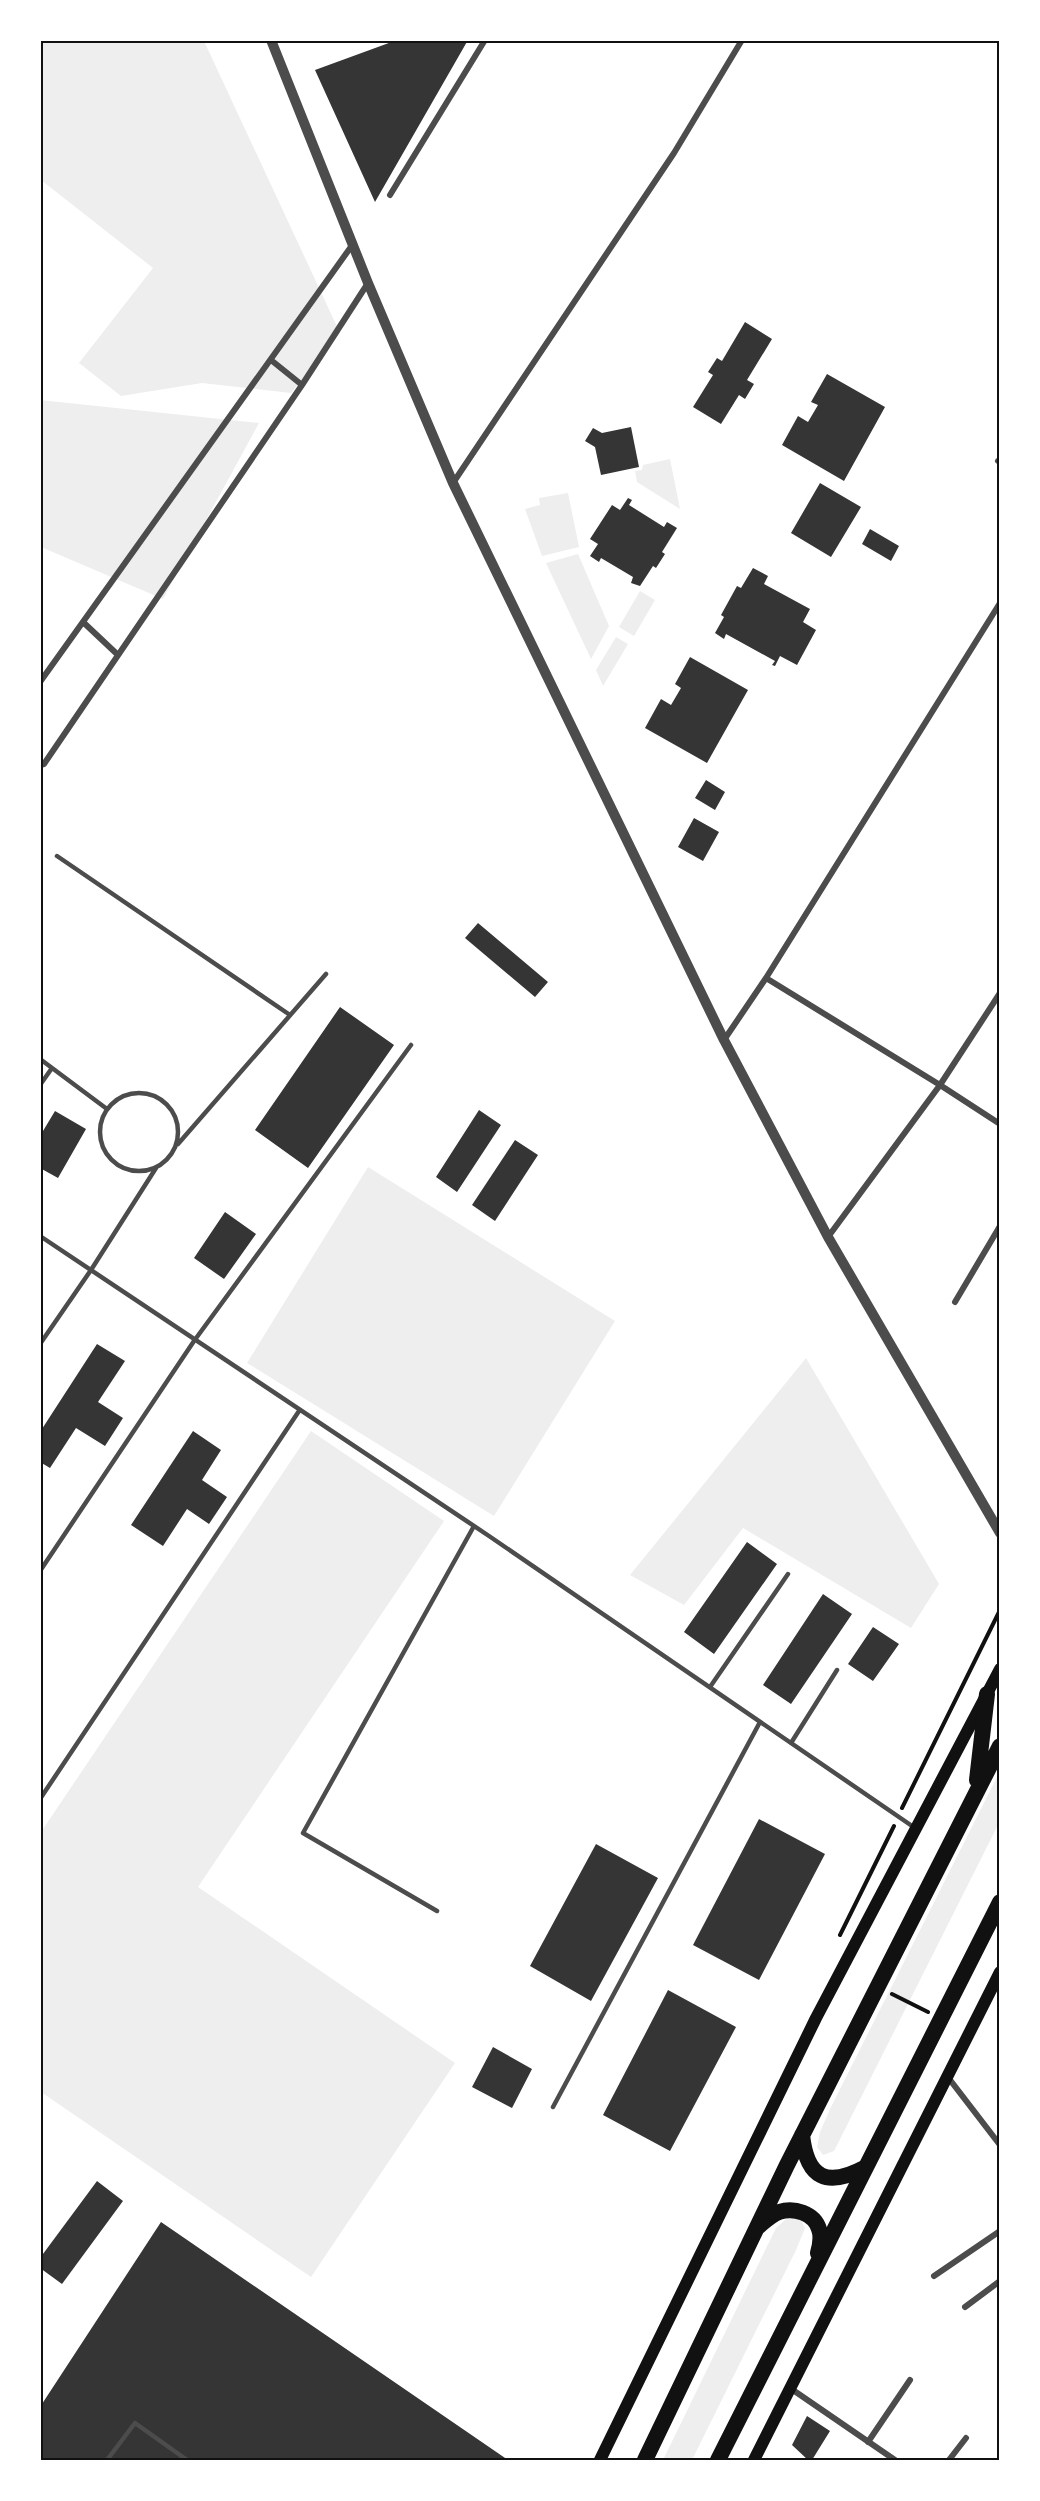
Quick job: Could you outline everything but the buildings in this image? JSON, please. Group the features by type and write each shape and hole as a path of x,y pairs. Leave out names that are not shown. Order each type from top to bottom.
{"highway":[{"path":"976,1788 987,1694"},
{"path":"645,2460 802,2135 999,1746"},
{"path":"718,2460 999,1902"},
{"path":"802,2135 805,2158 818,2174 828,2177 846,2176 866,2167"},
{"path":"757,2228 777,2213 787,2210 806,2214 819,2228 820,2241 816,2266"}],"main road":[{"path":"600,2460 816,2018 999,1669"},
{"path":"754,2460 999,1972"}],"street":[{"path":"271,40 368,283 453,483 723,1040 828,1238 999,1533"},
{"path":"390,195 485,40"},
{"path":"453,483 674,153 742,40"},
{"path":"40,682 353,244"},
{"path":"40,765 44,764 302,385 368,283"},
{"path":"270,360 302,385"},
{"path":"723,1040 766,978 999,603"},
{"path":"83,622 118,655"},
{"path":"766,978 999,1124"},
{"path":"828,1238 940,1085 999,993"},
{"path":"955,1302 999,1226"},
{"path":"947,2076 999,2145"},
{"path":"934,2276 999,2231"},
{"path":"965,2307 999,2282"},
{"path":"868,2442 910,2380"},
{"path":"790,2388 895,2460"},
{"path":"950,2460 966,2438"}],"lane":[{"path":"57,856 290,1015"},
{"path":"40,1344 91,1270 156,1168 171,1155 176,1146 326,974"},
{"path":"40,1571 194,1341 411,1045"},
{"path":"40,1059 107,1109"},
{"path":"40,1085 52,1068"},
{"path":"156,1168 146,1171 126,1169 109,1157 101,1139 100,1128 107,1109 114,1102 133,1093 143,1093 162,1100 175,1115 178,1136 176,1146"},
{"path":"40,1236 474,1526 915,1828"},
{"path":"40,1798 299,1411"},
{"path":"437,1911 303,1833 474,1526"},
{"path":"710,1687 788,1574"},
{"path":"791,1743 837,1670"},
{"path":"553,2107 760,1722"},
{"path":"107,2460 135,2423 187,2460"}],"path":[{"path":"878,1987 941,2019"}],"shaded area":[{"path":"40,41 204,41 340,333 291,393 202,383 121,396 79,363 153,268 41,180"},
{"path":"40,400 259,423 163,599 41,547"},
{"path":"670,459 680,509 637,482 635,471 642,470 643,465"},
{"path":"568,493 579,547 542,556 525,509 540,505 539,498"},
{"path":"578,554 609,626 591,659 546,563"},
{"path":"640,591 655,600 634,636 619,627"},
{"path":"616,637 628,644 603,686 596,670"},
{"path":"368,1167 615,1321 494,1516 247,1363"},
{"path":"806,1358 939,1584 911,1628 743,1528 684,1605 630,1575"},
{"path":"311,1431 444,1521 198,1887 455,2063 311,2277 41,2092 41,1832"},
{"path":"999,1773 999,1823 834,2151 823,2155 817,2147 820,2132 830,2109"},
{"path":"800,2218 805,2228 796,2250 692,2460 663,2460 776,2228 786,2219"}]}
